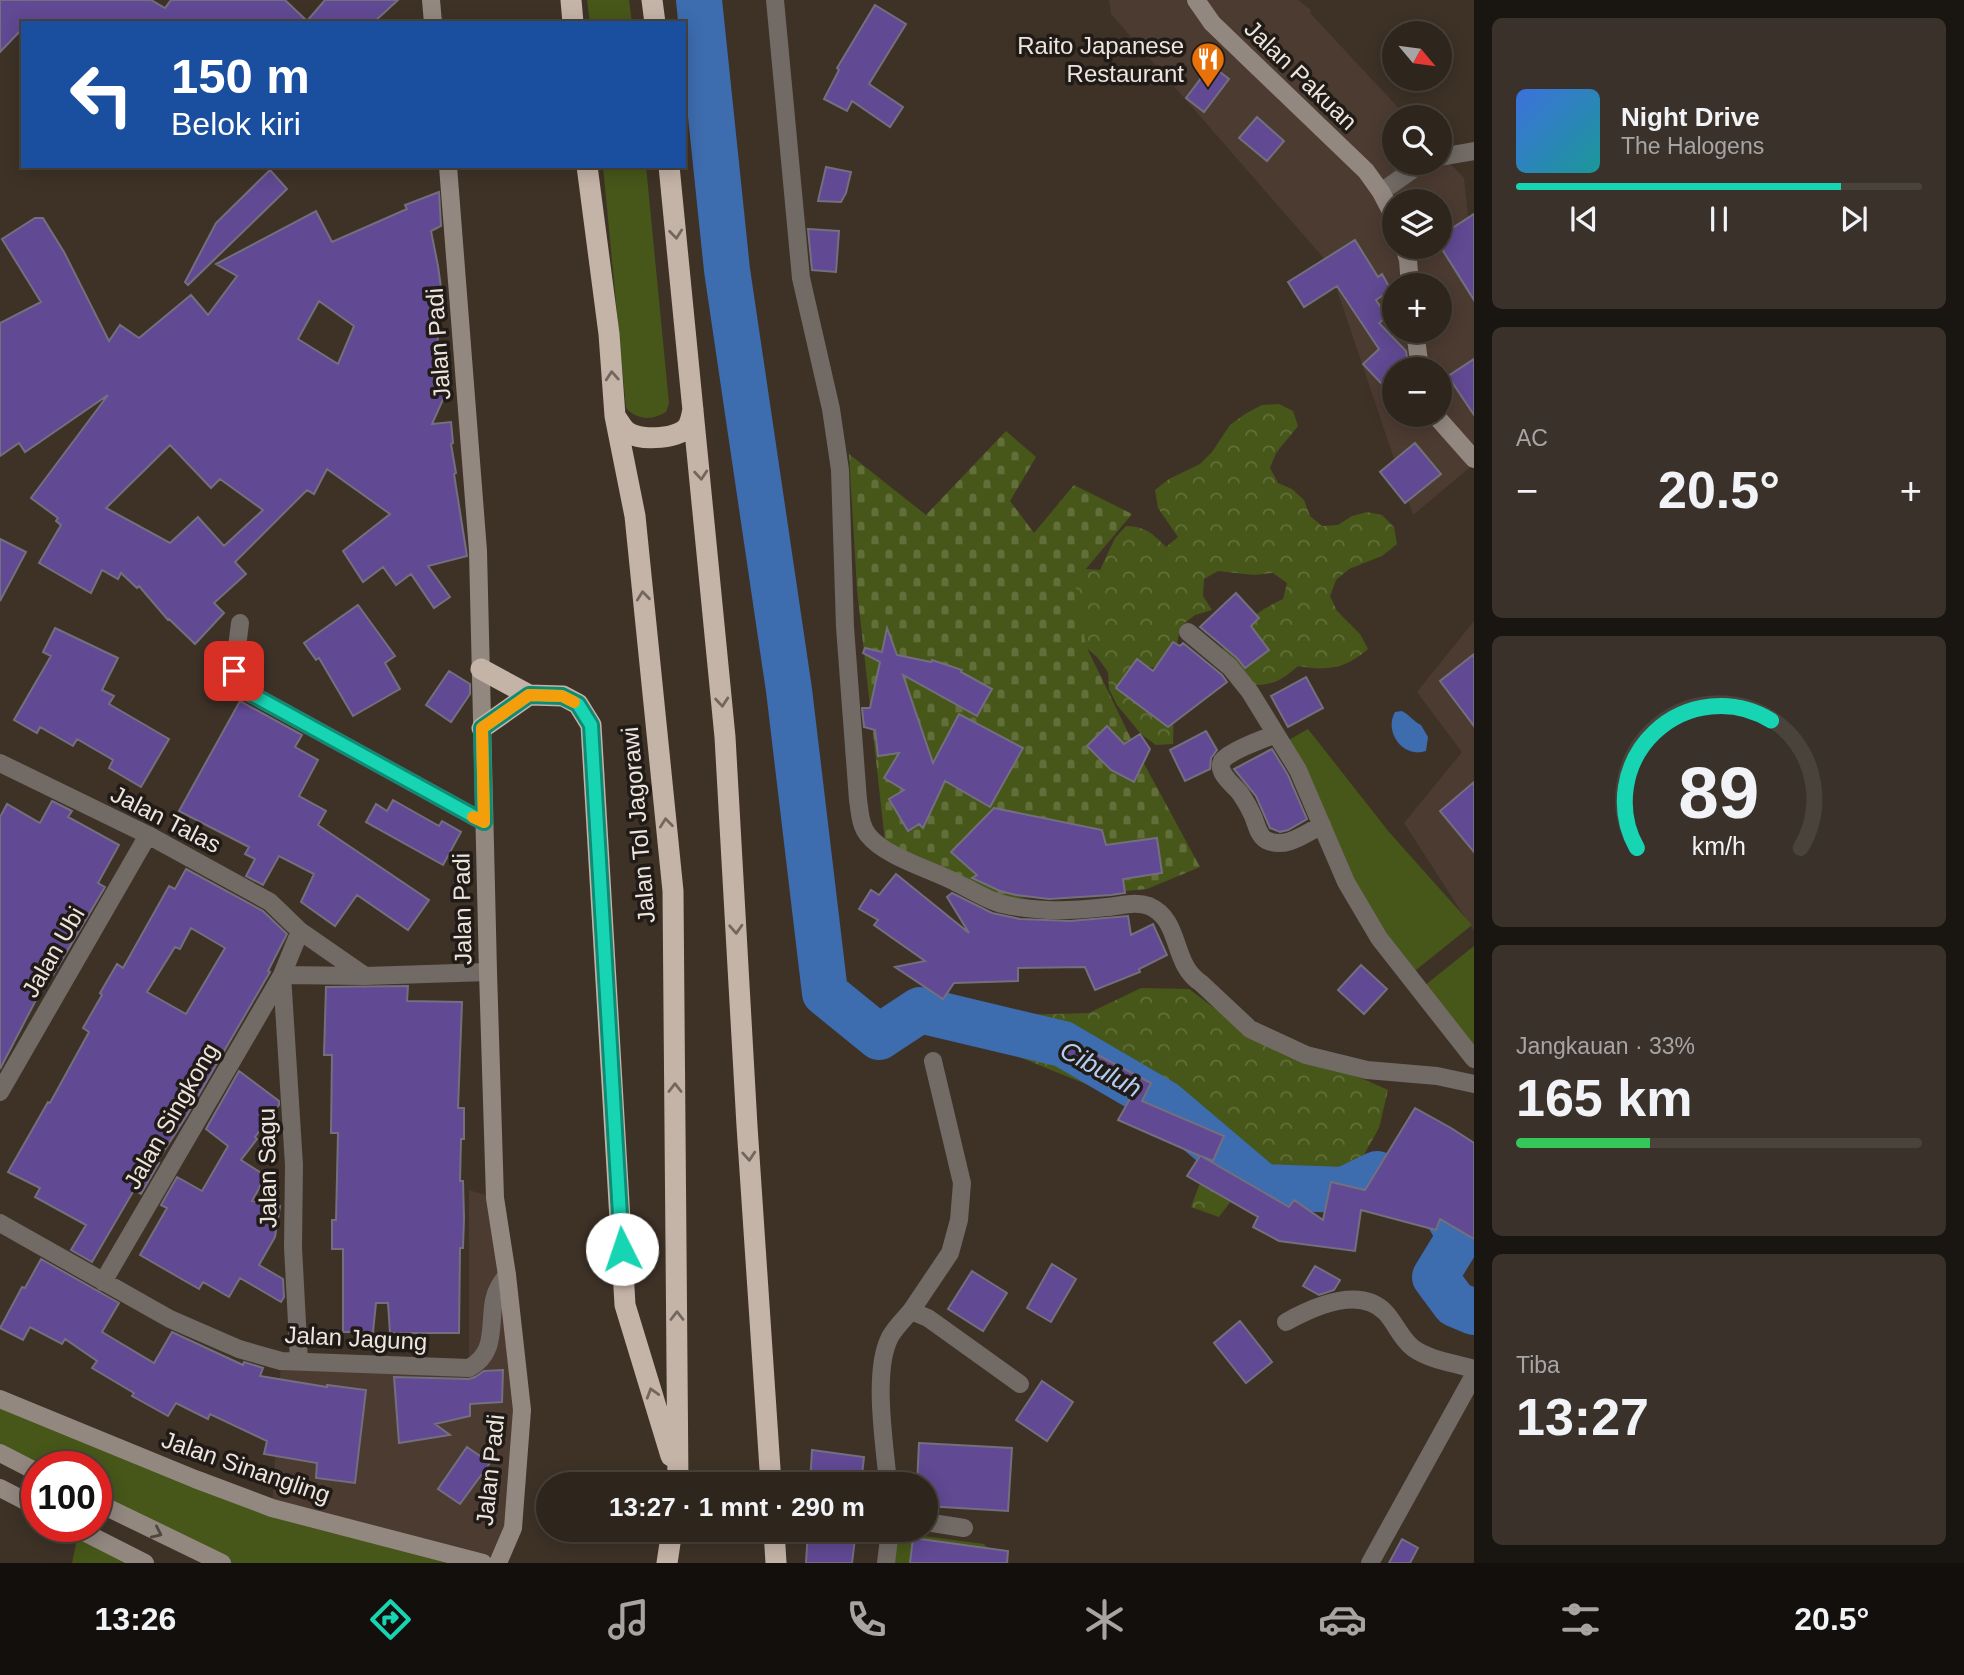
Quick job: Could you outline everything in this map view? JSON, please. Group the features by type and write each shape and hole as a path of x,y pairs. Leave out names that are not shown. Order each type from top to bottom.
{"highway":[{"path":"571,0 573,21"},
{"path":"652,0 655,21"},
{"name":"Jalan Tol Jagorawi","path":"587,168 609,334 615,416 635,516 673,891 678,1472"},
{"path":"669,168 725,737 770,1472"},
{"path":"615,416 628,433 643,438 671,436 680,434 688,426 694,407"},
{"path":"481,669 529,695 562,696 578,704 591,725 625,1305 675,1472"},
{"path":"482,728 529,695"},
{"path":"667,1563 670,1542"},
{"path":"775,1542 776,1563"}],"street":[{"path":"431,0 433,21"},
{"path":"775,0 801,278 831,409 840,470 845,627 858,800 867,835 899,857 998,903 1049,910 1145,904 1166,918 1183,962 1194,978 1250,1029 1306,1055 1367,1070 1437,1076 1474,1084"},
{"name":"Jalan Pakuan","path":"1196,0 1212,23 1367,171 1381,192"},
{"path":"1452,155 1474,151"},
{"name":"Jalan Padi","path":"448,168 477,537 495,1198 507,1275 522,1410 513,1528 498,1563"},
{"path":"1381,192 1405,175"},
{"path":"1446,427 1474,458"},
{"path":"240,623 234,671 244,690 484,822"},
{"path":"1188,632 1230,667 1250,692 1298,771 1346,882 1379,938 1474,1059"},
{"path":"1276,734 1234,752 1223,760 1222,772 1239,791 1252,812 1261,836 1267,841 1288,842 1322,825"},
{"name":"Jalan Talas","path":"0,762 148,835 270,902 300,931 365,976"},
{"name":"Jalan Ubi","path":"0,1092 148,835"},
{"path":"300,931 282,975 365,976 488,972"},
{"name":"Jalan Singkong","path":"103,1282 282,975"},
{"name":"Jalan Sagu","path":"282,975 294,1165 293,1247 299,1361"},
{"path":"887,1472 882,1367 890,1337 950,1253 959,1220 961,1183 933,1061"},
{"name":"Jalan Jagung","path":"0,1223 170,1319 239,1349 281,1361 469,1368 481,1362 488,1349 495,1299 499,1286 507,1275"},
{"path":"1286,1322 1333,1301 1368,1303 1384,1310 1412,1348 1474,1369"},
{"path":"911,1311 928,1318 1020,1384"},
{"path":"1370,1563 1474,1375"},
{"name":"Jalan Sinangling","path":"0,1399 272,1508 483,1563"},
{"path":"0,1453 21,1464"},
{"path":"0,1488 21,1499"},
{"path":"112,1510 222,1563"},
{"path":"938,1524 964,1528"},
{"path":"104,1542 145,1563"},
{"path":"886,1563 889,1542"}],"shaded area":[{"path":"1109,0 1298,0 1311,10 1310,13 1396,105 1382,105 1382,175 1452,175 1452,166 1464,178 1474,274 1474,464 1413,515 1383,427 1452,427 1452,357 1382,357 1382,423 1328,263 1111,14"},
{"path":"1474,621 1474,931 1404,823 1462,752 1417,692"},
{"path":"469,1190 495,1198 522,1410 513,1528 498,1563 272,1508 281,1361 469,1364"}],"green space":[{"path":"587,0 629,0 632,21 590,21"},
{"path":"603,168 646,168 669,403 666,412 651,418 635,415 626,408"},
{"path":"1279,404 1293,411 1298,426 1276,453 1270,468 1278,483 1292,489 1304,500 1310,516 1322,526 1338,525 1352,516 1367,512 1382,515 1394,527 1397,544 1382,556 1349,569 1336,580 1330,596 1337,611 1360,634 1368,649 1352,661 1336,667 1298,666 1276,682 1248,685 1222,650 1249,620 1283,599 1287,583 1273,573 1254,575 1218,571 1204,579 1203,596 1212,610 1195,615 1181,626 1174,656 1166,669 1148,667 1173,722 1173,744 1156,745 1141,734 1117,705 1109,689 1108,672 1098,658 1074,637 963,520 1084,569 1100,570 1115,538 1126,526 1149,532 1166,547 1178,537 1158,508 1155,490 1169,479 1200,464 1212,452 1230,425 1245,414 1262,405"},
{"path":"1006,431 1036,457 1010,501 1034,533 1074,485 1132,514 1075,582 1086,646 1135,747 1200,867 1147,889 992,899 886,850 857,589 849,454 926,515"},
{"path":"1308,729 1389,832 1472,925 1411,974 1364,904 1287,741"},
{"path":"1474,946 1474,1047 1424,986"},
{"path":"1141,988 1189,989 1250,1035 1296,1059 1361,1078 1388,1090 1379,1128 1344,1190 1287,1206 1242,1186 1219,1217 1191,1207 1211,1154 1130,1102 1009,1053 1018,1015 1089,1013"},
{"path":"0,1399 195,1479 483,1563 222,1563 112,1508 112,1451 21,1451 21,1460 0,1452"},
{"path":"938,1538 984,1544 1010,1563 892,1563 895,1542 938,1542"},
{"path":"76,1542 103,1542 145,1563 72,1563"}],"water":[{"path":"1402,711 1421,725 1428,737 1426,751 1408,750 1402,747 1394,736 1392,718 1395,712"}],"building":[{"path":"0,0 151,0 165,8 171,0 285,0 307,21 21,21 21,30 0,52"},
{"path":"325,0 398,0 375,21 307,21"},
{"path":"875,5 906,24 869,84 903,107 890,127 852,101 847,111 824,99 839,70 837,68"},
{"name":"Raito Japanese Restaurant","path":"1211,65 1229,79 1204,112 1186,98"},
{"path":"1257,117 1284,141 1267,161 1239,138"},
{"path":"826,167 851,172 841,202 818,201"},
{"path":"270,170 287,189 188,285 185,282 216,223"},
{"path":"439,192 441,226 431,231 444,309 440,309 434,390 445,395 432,424 451,422 454,474 467,556 428,566 450,597 434,608 411,574 396,585 383,567 363,582 343,551 390,514 327,469 314,494 307,490 235,562 246,574 214,603 224,613 195,644 168,620 139,586 137,588 121,573 118,579 102,570 91,593 39,563 61,525 56,521 58,518 31,498 108,395 25,452 19,443 0,456 0,323 41,302 2,239 35,218 43,218 64,252 109,341 120,325 139,338 191,295 208,315 237,276 216,264 316,211 332,242 407,209 405,205","holes":["319,301 354,326 338,364 298,339","170,445 211,488 220,479 263,510 224,546 198,517 170,543 106,508"]},
{"path":"1474,214 1474,300 1448,259 1452,259 1452,228"},
{"path":"808,229 839,231 836,272 812,270"},
{"path":"1355,240 1378,277 1382,274 1382,296 1376,300 1382,309 1382,321 1379,323 1382,326 1382,343 1398,343 1406,351 1407,357 1382,357 1382,384 1363,364 1379,349 1337,286 1304,307 1288,282"},
{"path":"1474,359 1474,415 1452,382 1452,373"},
{"path":"1415,443 1441,474 1405,503 1380,472"},
{"path":"0,539 26,552 0,601"},
{"path":"1236,593 1259,618 1251,626 1269,650 1245,668 1200,627"},
{"path":"358,605 395,656 385,663 400,689 353,716 319,658 316,660 304,643"},
{"path":"55,628 118,658 102,690 114,696 109,704 169,739 141,787 109,768 113,760 77,739 73,746 40,727 37,733 14,720 51,656 43,652"},
{"path":"887,628 897,655 931,662 932,660 962,670 961,672 992,689 977,716 903,675 933,763 959,714 1023,748 990,807 945,781 923,828 919,824 908,831 889,799 904,790 884,778 899,753 878,756 875,730 864,727 862,708 870,708 880,662 863,653 865,648 882,652"},
{"path":"1173,642 1180,646 1183,643 1227,682 1168,727 1116,688 1137,659 1153,671"},
{"path":"1474,654 1474,726 1440,681"},
{"path":"449,671 470,684 470,694 451,722 426,705"},
{"path":"1306,677 1323,708 1288,727 1271,696"},
{"path":"240,701 302,735 295,747 318,760 299,796 326,811 318,825 429,900 408,930 357,895 335,926 301,902 314,874 279,856 263,885 246,876 255,859 245,854 249,847 179,811"},
{"path":"1107,726 1124,744 1140,734 1150,749 1134,782 1111,770 1087,746"},
{"path":"1206,731 1217,750 1211,758 1210,769 1185,781 1170,750"},
{"path":"1272,749 1288,775 1307,819 1280,832 1270,828 1256,796 1234,769"},
{"path":"1474,782 1474,852 1440,811"},
{"path":"393,800 439,826 442,821 461,832 443,865 366,822 376,804 387,811"},
{"path":"52,801 72,811 68,817 119,845 98,883 105,887 53,975 50,973 0,1069 0,817 7,804 40,823"},
{"path":"994,808 1102,830 1106,845 1157,838 1162,873 1123,879 1125,893 1111,895 1049,899 1000,891 972,878 977,875 951,852"},
{"path":"186,869 263,911 287,934 268,971 270,972 157,1162 159,1163 141,1194 134,1190 92,1262 71,1250 86,1225 35,1197 40,1188 8,1172 89,1032 83,1028 117,964 123,968 169,886 175,889","holes":["191,928 225,948 186,1014 147,992 175,947 180,949"]},
{"path":"896,874 969,933 947,897 952,893 992,913 1020,919 1070,921 1128,916 1131,935 1153,924 1167,955 1139,969 1140,972 1095,990 1085,967 1018,968 1018,981 954,983 943,999 895,967 925,961 874,925 878,920 859,909 871,890 879,895"},
{"path":"1361,965 1387,989 1364,1014 1338,990"},
{"path":"408,986 407,1001 462,1002 458,1108 464,1108 460,1181 463,1181 464,1218 463,1248 460,1248 459,1333 390,1333 388,1303 376,1303 373,1332 343,1332 343,1249 332,1249 332,1220 336,1220 338,1133 331,1133 332,1055 324,1055 326,987"},
{"path":"1073,1042 1151,1083 1142,1101 1224,1136 1213,1161 1201,1156 1289,1207 1294,1200 1323,1220 1331,1182 1365,1190 1415,1108 1474,1143 1474,1239 1440,1219 1436,1230 1361,1210 1355,1251 1279,1241 1253,1227 1258,1217 1187,1176 1200,1156 1118,1120 1131,1097 1096,1080 1097,1077 1064,1059"},
{"path":"239,1071 279,1101 279,1105 241,1160 266,1176 252,1201 280,1206 275,1237 259,1265 283,1279 284,1297 281,1302 240,1278 229,1297 203,1282 199,1289 140,1255 167,1208 161,1205 177,1177 202,1191 228,1146 206,1129"},
{"path":"41,1259 119,1303 102,1332 154,1363 172,1332 243,1365 244,1362 263,1368 260,1376 327,1387 366,1390 355,1483 316,1478 317,1463 264,1454 267,1441 210,1414 208,1419 176,1403 168,1416 132,1396 134,1393 92,1368 97,1361 65,1339 62,1344 30,1327 23,1340 0,1328"},
{"path":"1052,1264 1076,1279 1051,1322 1027,1308"},
{"path":"1315,1266 1340,1280 1334,1290 1319,1295 1303,1286"},
{"path":"972,1271 1007,1293 983,1331 948,1309"},
{"path":"1240,1321 1272,1362 1246,1383 1214,1343"},
{"path":"503,1370 502,1402 470,1404 470,1416 435,1424 450,1435 399,1443 394,1377 469,1379 484,1371"},
{"path":"1042,1381 1073,1402 1047,1441 1016,1420"},
{"path":"919,1443 1012,1448 1008,1511 938,1507 938,1472 918,1472"},
{"path":"467,1447 490,1463 460,1504 438,1489"},
{"path":"812,1450 864,1457 862,1472 811,1472"},
{"path":"1402,1539 1418,1548 1410,1563 1389,1563"},
{"path":"938,1541 1008,1551 1007,1563 910,1563 913,1542"},
{"path":"807,1542 855,1542 852,1563 806,1563"}],"waterway":[{"name":"Cibuluh","path":"699,0 727,270 789,690 825,993 879,1037 920,1010 1063,1044 1164,1103 1263,1187 1344,1190 1377,1174 1435,1194 1460,1236 1435,1277 1455,1304 1474,1312"}],"slow traffic":[{"path":"473,817 484,822 482,728 529,695 562,696 574,702"}],"place":[{"name":"Raito Japanese Restaurant","path":"1208,89"}],"route":[{"path":"234,671 244,690 484,822 482,728 529,695 562,696 578,704 591,725 622,1249"}]}
